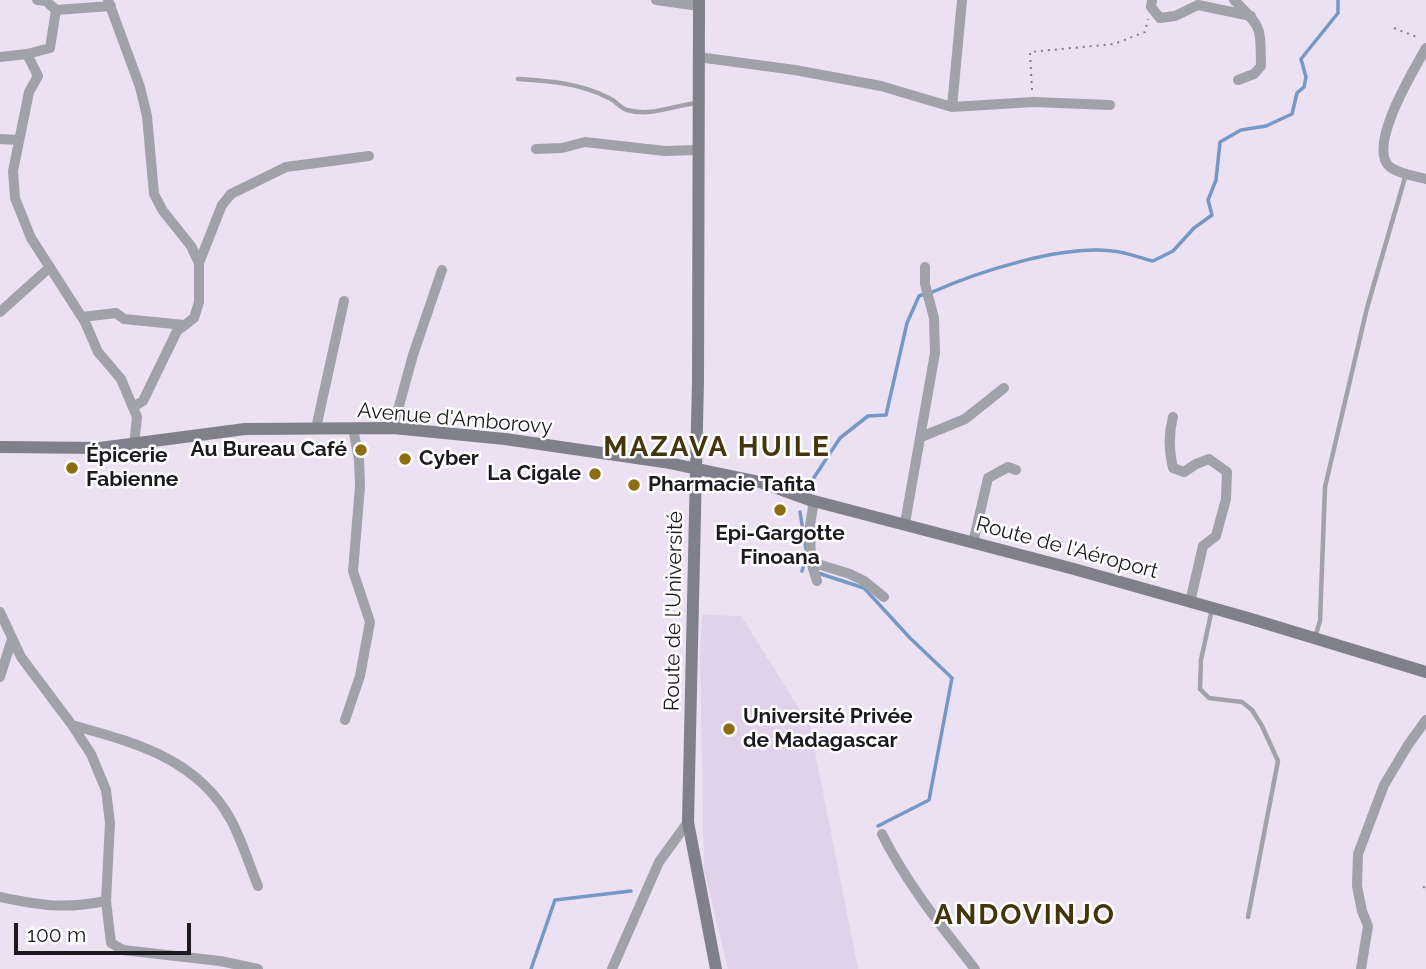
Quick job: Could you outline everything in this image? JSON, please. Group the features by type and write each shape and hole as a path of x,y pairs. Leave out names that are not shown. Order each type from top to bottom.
{"main road":[{"name":"Route de l'Université","path":"699,3 697,468 688,822 716,969"},
{"name":"Avenue d'Amborovy","path":"0,448 100,447 245,429 393,428 505,439 697,468"},
{"name":"Route de l'Aéroport","path":"697,468 760,482 814,501 905,523 1190,601 1426,672"}],"street":[{"path":"37,0 46,1 56,10 109,3 140,87 147,116 154,194 163,211 191,246 199,263"},
{"path":"656,0 699,3"},
{"path":"952,107 962,0"},
{"path":"1234,0 1258,23 1260,32 1261,66 1254,74 1238,80"},
{"path":"1152,4 1160,18 1175,16 1198,5 1251,16"},
{"path":"0,57 27,54 50,47 56,10"},
{"path":"1426,48 1394,108 1383,149 1384,159 1391,168 1426,179"},
{"path":"27,54 38,76 29,92 19,140 13,172 15,198 31,238 82,317 98,352 121,379 137,417 134,444"},
{"path":"698,57 784,68 881,86 952,107 1033,102 1110,105"},
{"path":"0,139 19,140"},
{"path":"536,149 562,148 585,142 665,151 698,150"},
{"path":"133,407 144,401 177,331 194,318 199,302 199,263 222,205 231,194 286,167 369,156"},
{"path":"0,312 49,268"},
{"path":"905,523 935,353 934,318 925,284 925,268"},
{"path":"393,428 413,355 442,270"},
{"path":"316,428 344,301"},
{"path":"82,317 116,313 124,319 184,325"},
{"path":"921,437 965,419 1004,388"},
{"path":"1173,417 1168,432 1172,468 1184,472 1209,459 1227,472 1226,499 1216,536 1203,546 1190,601"},
{"path":"345,720 360,676 370,622 353,571 360,486 359,460 353,428"},
{"path":"973,543 988,478 1009,467 1016,470"},
{"path":"814,501 810,525 811,562 817,581"},
{"path":"811,562 850,574 884,597"},
{"path":"0,612 21,657 72,725 90,754 108,798 110,822 106,901 111,943 117,948 220,961 258,969"},
{"path":"0,677 12,639"},
{"path":"1361,969 1368,926 1357,886 1358,854 1384,785 1426,720"},
{"path":"72,725 150,749 174,762 198,780 218,800 231,820 258,886"},
{"path":"612,969 659,862 688,822"},
{"path":"882,834 929,912 975,969"},
{"path":"0,897 39,906 80,906 106,901"}],"lane":[{"path":"518,79 565,82 611,99 625,110 652,114 698,103"},
{"path":"1314,638 1320,621 1325,487 1367,308 1406,174"},
{"path":"1212,608 1201,660 1200,689 1209,698 1242,702 1252,710 1278,761 1248,917"}],"path":[{"path":"1033,102 1030,52 1114,44 1145,32 1152,4"},
{"path":"1394,29 1426,41"}],"shaded area":[{"path":"702,615 741,616 810,726 858,969 728,969 704,870 700,658"}],"waterway":[{"path":"930,293 995,269 1044,256 1091,250 1112,251 1153,261 1173,251 1194,228 1212,215 1208,200 1216,180 1220,142 1241,130 1266,126 1292,114 1297,93 1304,87 1306,77 1301,59 1338,13 1338,0"},
{"path":"813,479 840,438 868,416 886,415 907,323 919,296 925,294"},
{"path":"800,512 807,555 802,571"},
{"path":"818,573 864,588 952,678 929,800 878,826"},
{"path":"531,969 555,900 631,891"}],"place":[{"name":"Au Bureau Café","path":"361,450"},
{"name":"Cyber","path":"405,459"},
{"name":"Épicerie Fabienne","path":"72,468"},
{"name":"La Cigale","path":"595,474"},
{"name":"Pharmacie Tafita","path":"634,485"},
{"name":"Epi-Gargotte Finoana","path":"780,510"},
{"name":"Université Privée de Madagascar","path":"729,729"}],"district":[{"name":"MAZAVA HUILE","path":"717,448"},
{"name":"ANDOVINJO","path":"1025,916"}]}
